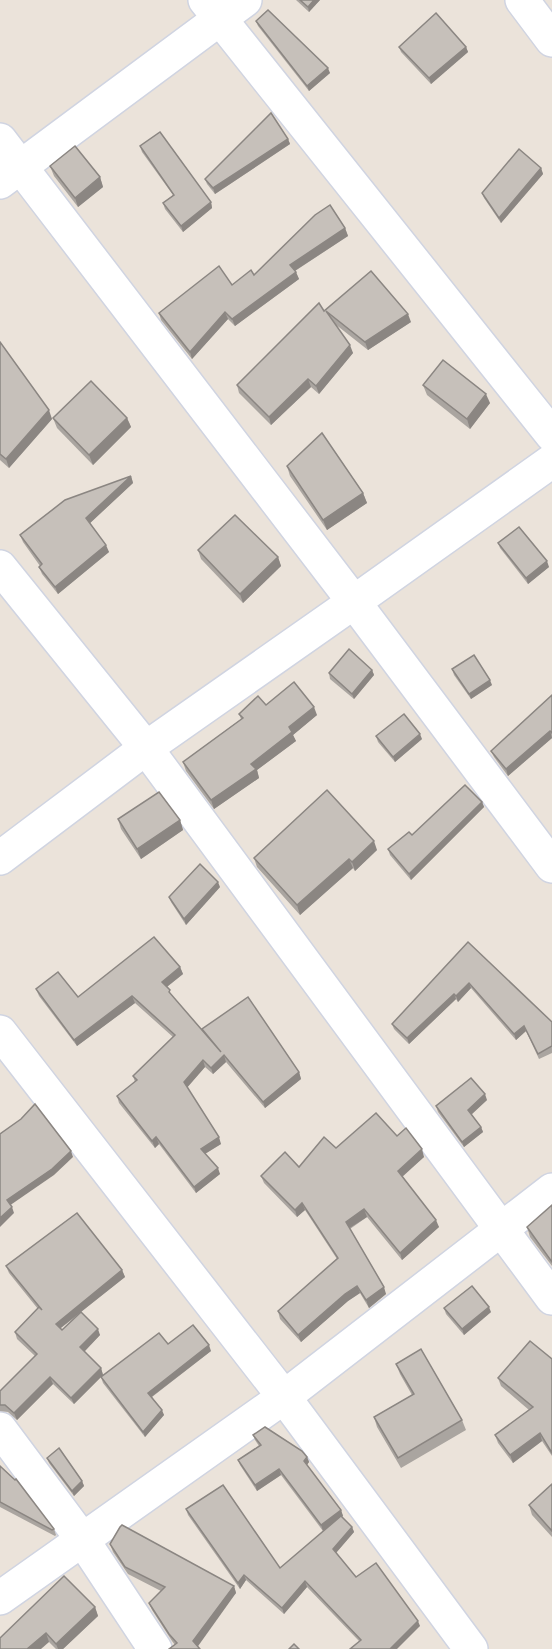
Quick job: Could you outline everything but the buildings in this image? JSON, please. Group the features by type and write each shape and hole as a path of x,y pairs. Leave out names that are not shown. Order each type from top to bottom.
{"street":[{"path":"10,175 212,10 245,0"},
{"path":"522,0 552,40"},
{"path":"212,10 552,435"},
{"path":"0,140 10,175 354,602 552,866"},
{"path":"0,858 146,748 552,461"},
{"path":"0,567 146,748 552,1298"},
{"path":"0,1032 284,1396 471,1649"},
{"path":"0,1598 284,1396 552,1190"},
{"path":"0,1429 82,1539 155,1649"}]}
